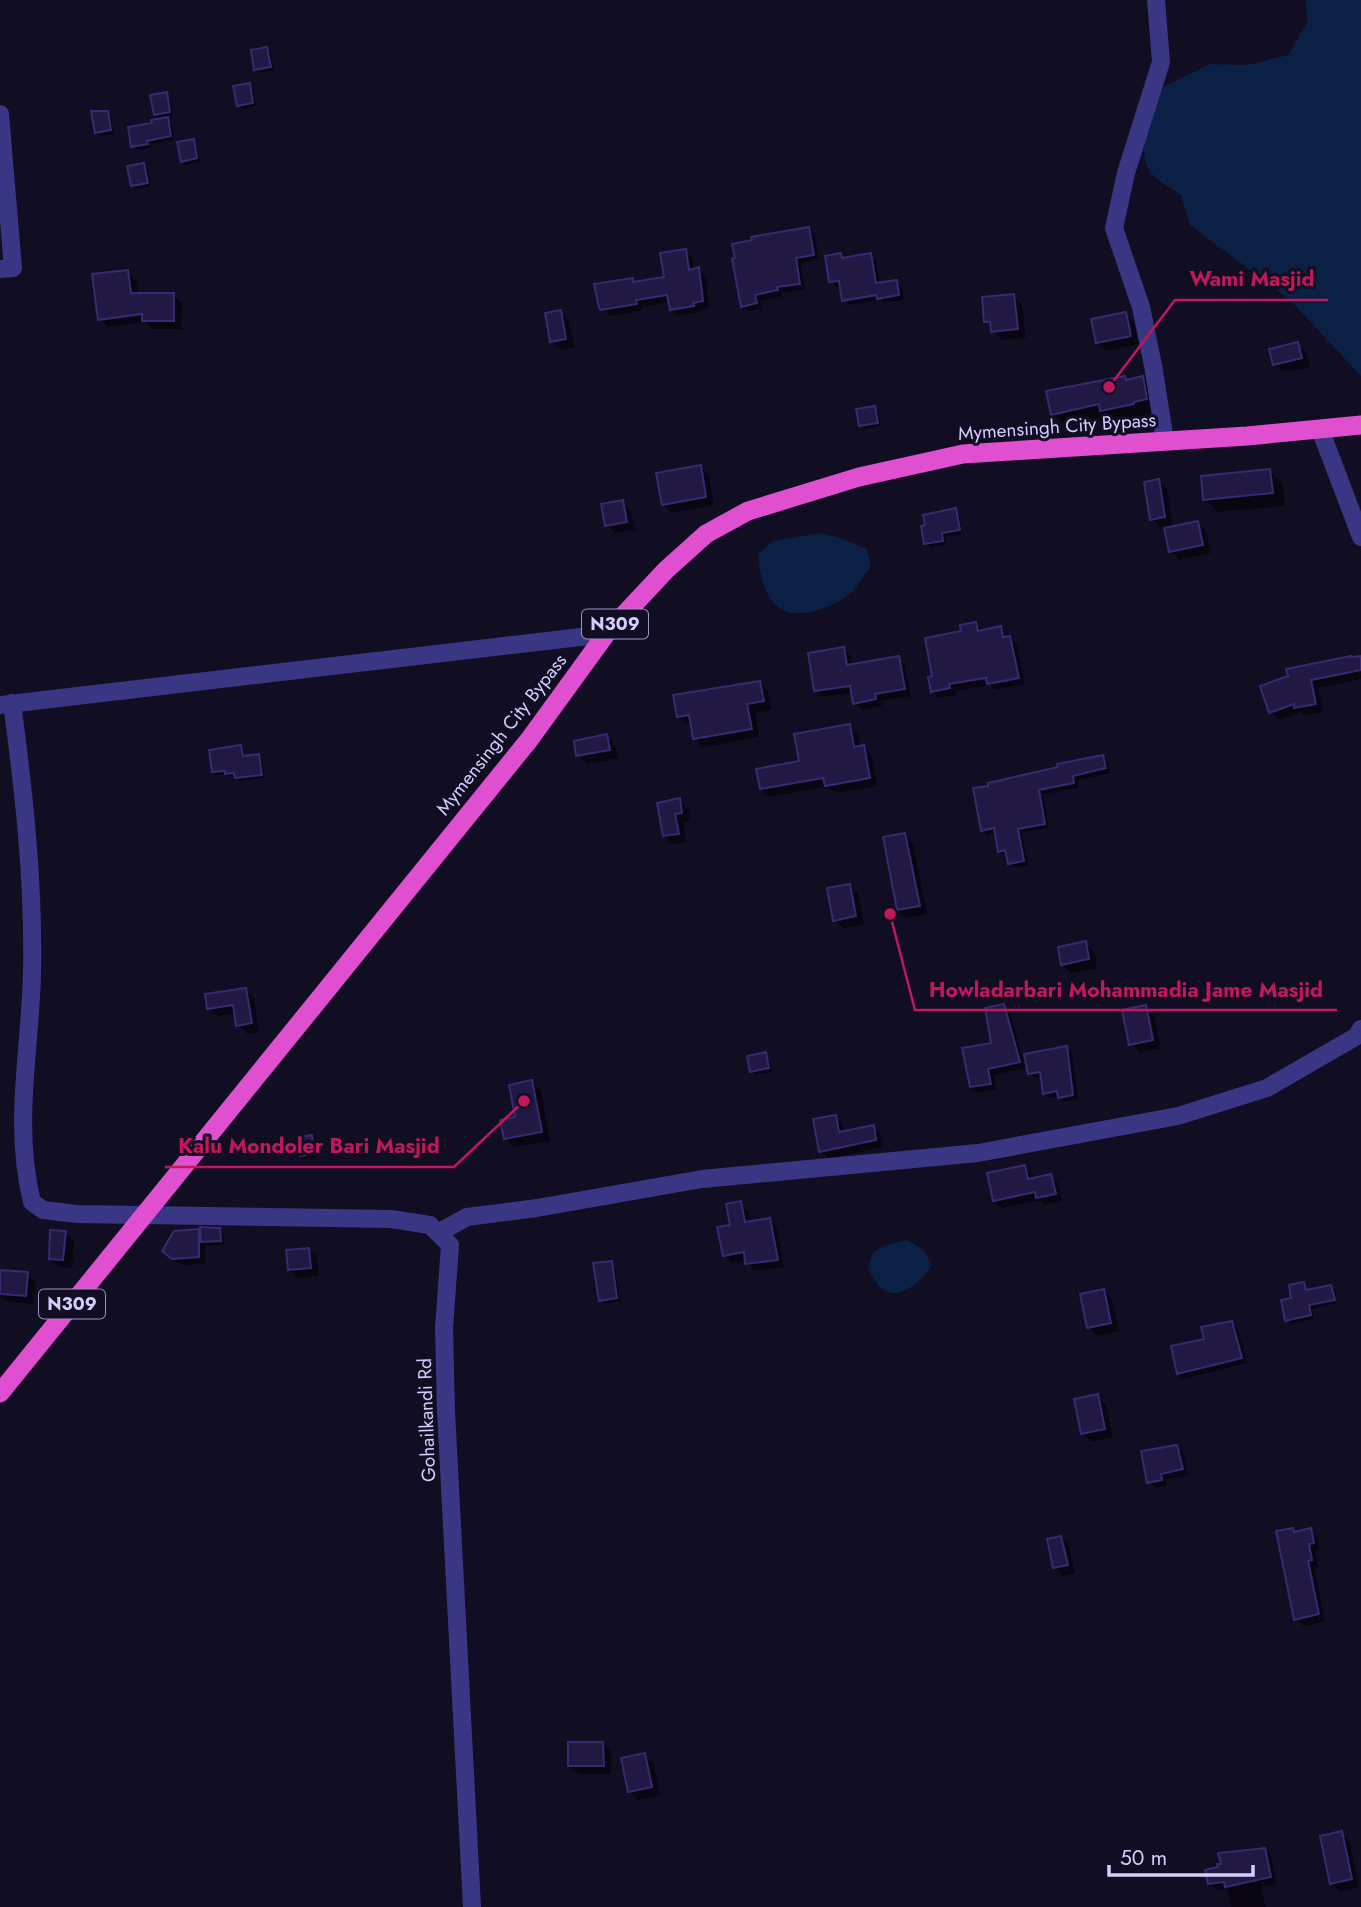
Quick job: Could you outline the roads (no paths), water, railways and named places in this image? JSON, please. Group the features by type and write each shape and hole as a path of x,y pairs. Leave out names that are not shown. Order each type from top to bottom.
{"highway":[{"name":"Mymensingh City Bypass","path":"0,1393 529,740 606,634 666,570 706,534 748,511 859,477 963,454 1361,425"}],"street":[{"path":"1156,0 1161,62 1126,173 1114,228 1141,307 1165,441"},
{"path":"0,114 12,268 0,269"},
{"path":"1320,429 1361,537"},
{"path":"606,634 3,702 22,776 33,923 32,1000 22,1104 24,1171 32,1202 43,1210 66,1213 391,1219 430,1225 438,1233 467,1217 537,1208 702,1179 978,1153 1178,1116 1267,1088 1357,1036 1361,1029"},
{"name":"Gohailkandi Rd","path":"438,1233 450,1245 444,1328 446,1411 472,1907"}],"water":[{"path":"1305,0 1361,0 1361,376 1289,299 1190,225 1181,195 1154,176 1147,167 1144,156 1150,120 1163,87 1210,64 1247,65 1288,55 1308,21"},
{"path":"819,533 838,537 867,549 871,567 851,593 833,604 805,613 792,613 782,609 767,593 758,554 773,541"},
{"path":"907,1240 924,1250 932,1265 924,1276 906,1290 899,1293 886,1291 868,1269 873,1252 886,1245"}],"place":[{"name":"Wami Masjid","path":"1109,387"},
{"name":"Howladarbari Mohammadia Jame Masjid","path":"890,914"},
{"name":"Kalu Mondoler Bari Masjid","path":"524,1101"}]}
